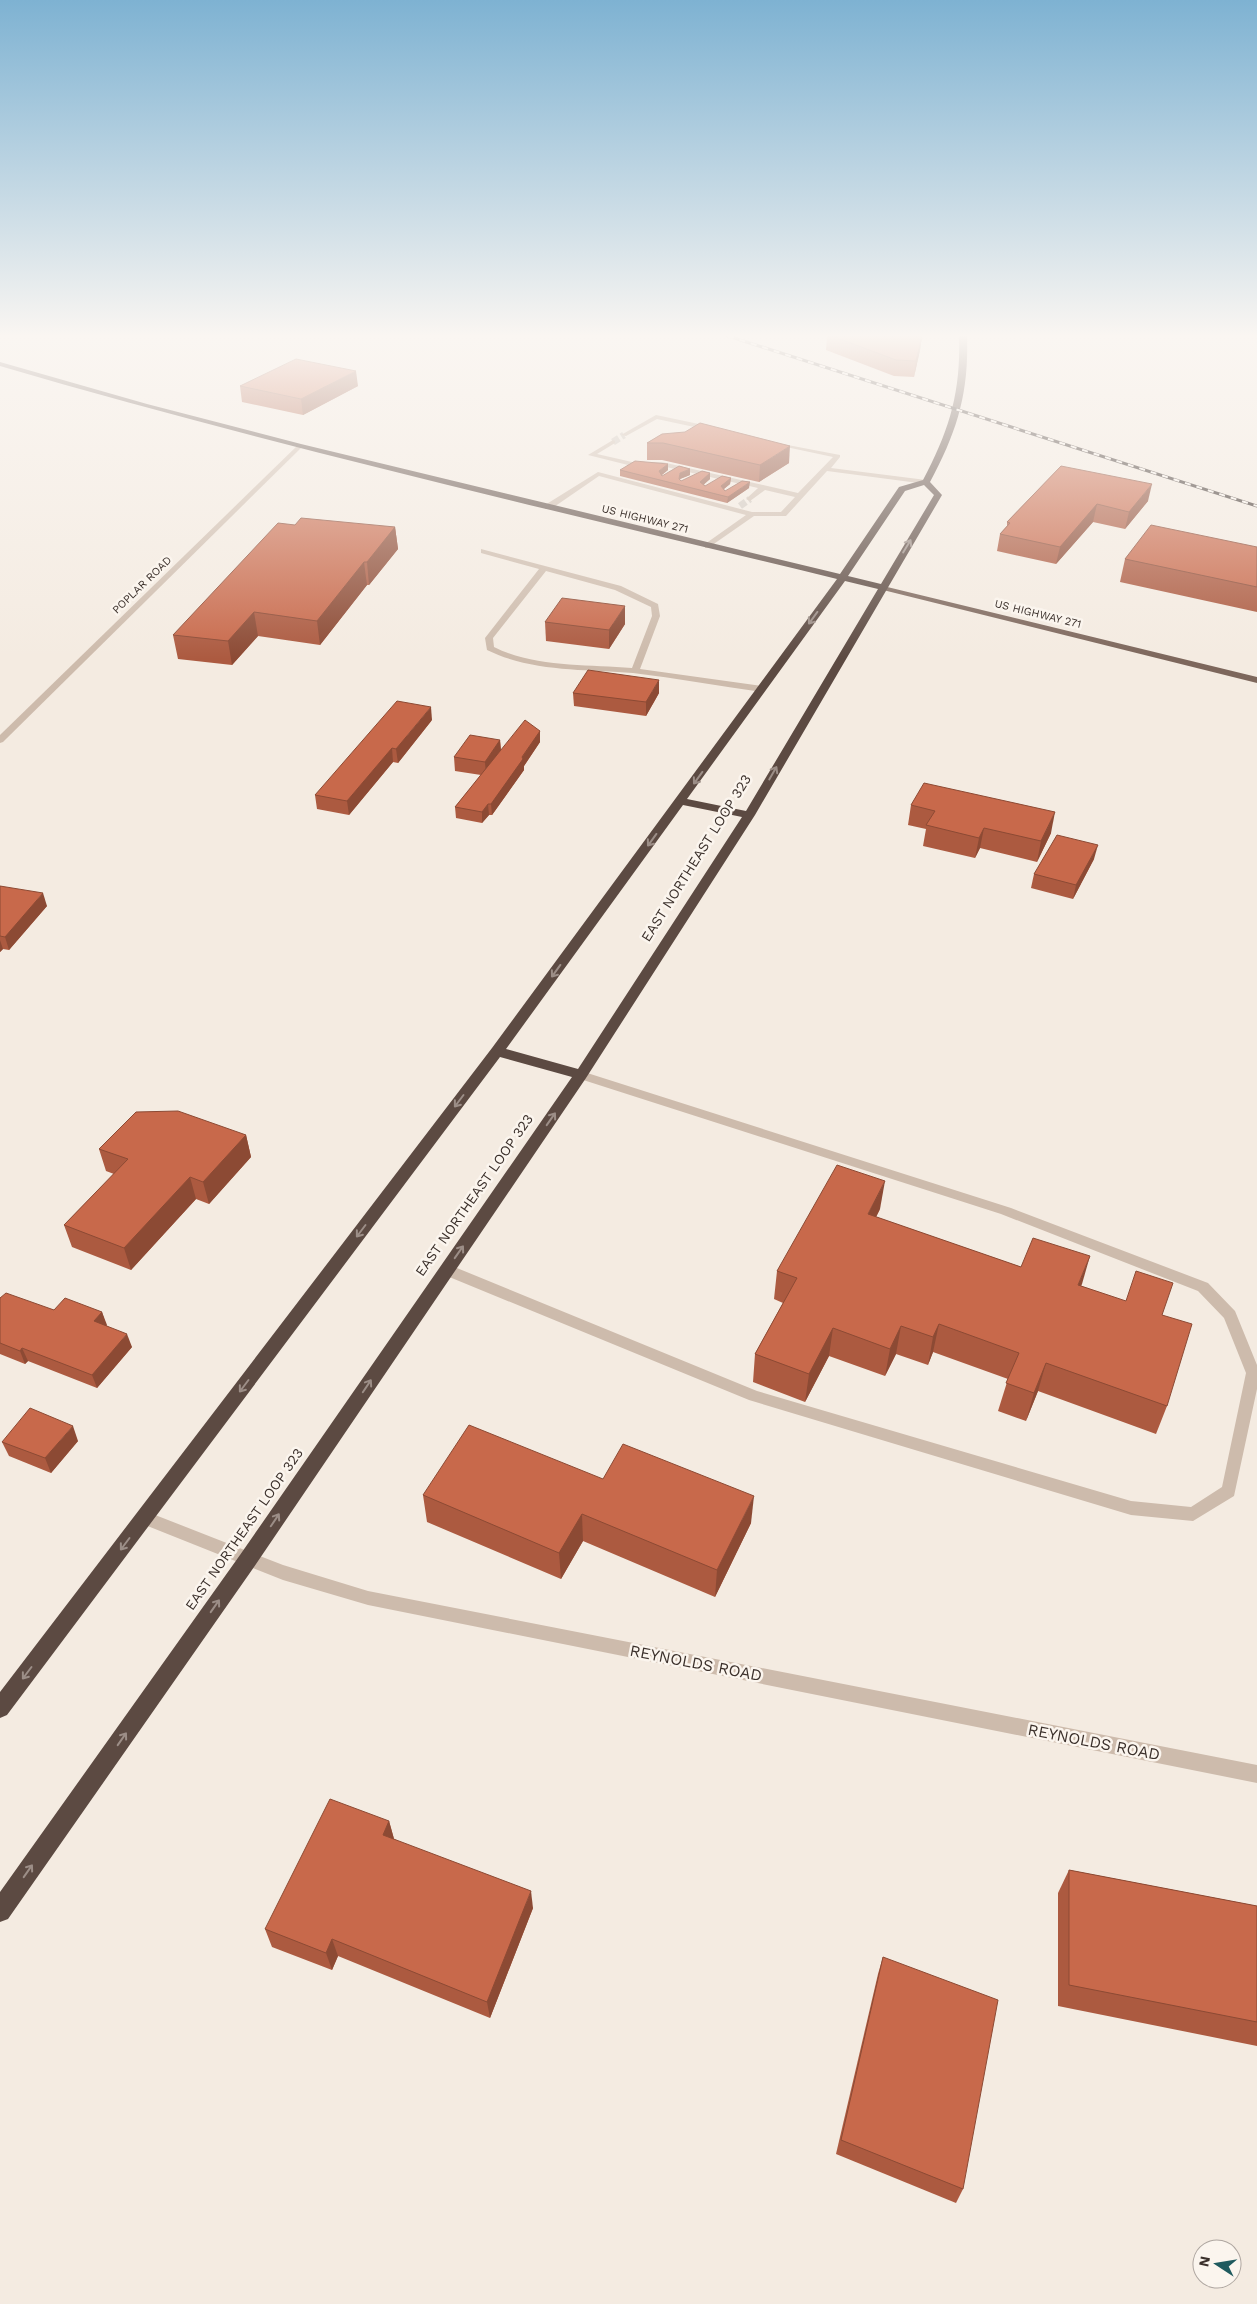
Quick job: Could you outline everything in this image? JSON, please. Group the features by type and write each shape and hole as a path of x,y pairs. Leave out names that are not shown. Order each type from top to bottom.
{"highway":[{"name":"US HIGHWAY 271","path":"290,444 882,587"},
{"path":"0,1708 497,1051 842,578 902,489 926,482 946,444"},
{"name":"EAST NORTHEAST LOOP 323","path":"0,1911 247,1560 581,1075 748,816 938,494 926,482"},
{"path":"681,801 748,816"},
{"path":"497,1051 581,1075"}],"main road":[{"name":"US HIGHWAY 271","path":"882,587 1257,680"}],"street":[{"path":"548,507 594,465 612,444"},
{"path":"594,465 633,482 738,508 752,514 783,514 838,456 777,444"},
{"name":"POPLAR ROAD","path":"0,740 300,446"},
{"path":"632,464 645,456"},
{"path":"594,465 662,464 699,474 716,481 739,483 800,496"},
{"path":"646,474 662,464"},
{"path":"670,473 678,468"},
{"path":"826,469 926,482"},
{"path":"691,478 699,474"},
{"path":"733,488 739,483"},
{"path":"750,499 763,488"},
{"path":"708,546 752,514"},
{"path":"484,551 618,588 655,606 656,616 635,671"},
{"path":"544,568 488,638 490,648 500,655 535,662 635,671 762,689"},
{"path":"447,1270 754,1396 1131,1508 1193,1514 1229,1491 1253,1373 1230,1315 1203,1287 1006,1211 581,1075"},
{"name":"REYNOLDS ROAD","path":"145,1518 247,1560 326,1588 368,1598 1257,1774"}],"building":[{"path":"665,444 780,444 790,446 760,465"},
{"path":"635,461 668,464 659,471 662,476 679,466 690,469 680,473 679,479 681,481 702,471 710,473 700,482 705,486 722,476 731,478 721,486 725,491 742,481 750,482 728,497 620,470"},
{"path":"1061,466 1152,484 1129,512 1097,504 1060,547 1000,534 1010,523 1007,522"},
{"path":"301,518 395,527 367,562 364,562 317,621 254,612 228,641 173,635 278,523 295,525"},
{"path":"1151,525 1257,547 1257,587 1125,559"},
{"path":"562,598 625,606 609,630 545,622"},
{"path":"588,670 659,680 646,702 573,693"},
{"path":"397,701 431,707 396,749 392,748 347,801 315,795"},
{"path":"525,720 540,731 491,804 488,804 482,812 455,807"},
{"path":"470,735 500,740 485,762 454,757"},
{"path":"924,783 1055,812 1041,841 984,828 979,838 926,825 935,811 911,805"},
{"path":"1057,835 1098,845 1076,885 1034,874"},
{"path":"0,886 43,893 5,937 0,936"},
{"path":"178,1111 246,1135 203,1182 190,1177 124,1248 64,1225 128,1159 99,1149 136,1112"},
{"path":"837,1165 885,1181 868,1214 1021,1267 1033,1238 1090,1256 1078,1285 1126,1301 1136,1271 1173,1283 1162,1315 1192,1324 1167,1406 1046,1363 1034,1393 1006,1383 1019,1353 939,1324 933,1337 901,1326 890,1349 833,1328 809,1374 755,1354 797,1278 777,1271"},
{"path":"6,1293 54,1310 65,1298 102,1312 94,1321 127,1334 92,1375 22,1348 20,1351 0,1343 0,1298"},
{"path":"30,1408 73,1426 45,1458 2,1442"},
{"path":"469,1425 603,1479 623,1444 754,1496 717,1570 582,1514 559,1553 423,1495"},
{"path":"330,1799 389,1821 383,1835 531,1891 487,2002 332,1939 326,1953 265,1929"},
{"path":"1069,1870 1257,1906 1257,2022 1069,1985"},
{"path":"883,1957 998,2000 963,2189 841,2140"}],"tunnel":[{"path":"740,506 750,499"}],"railway":[{"path":"1063,444 1257,506"}]}
